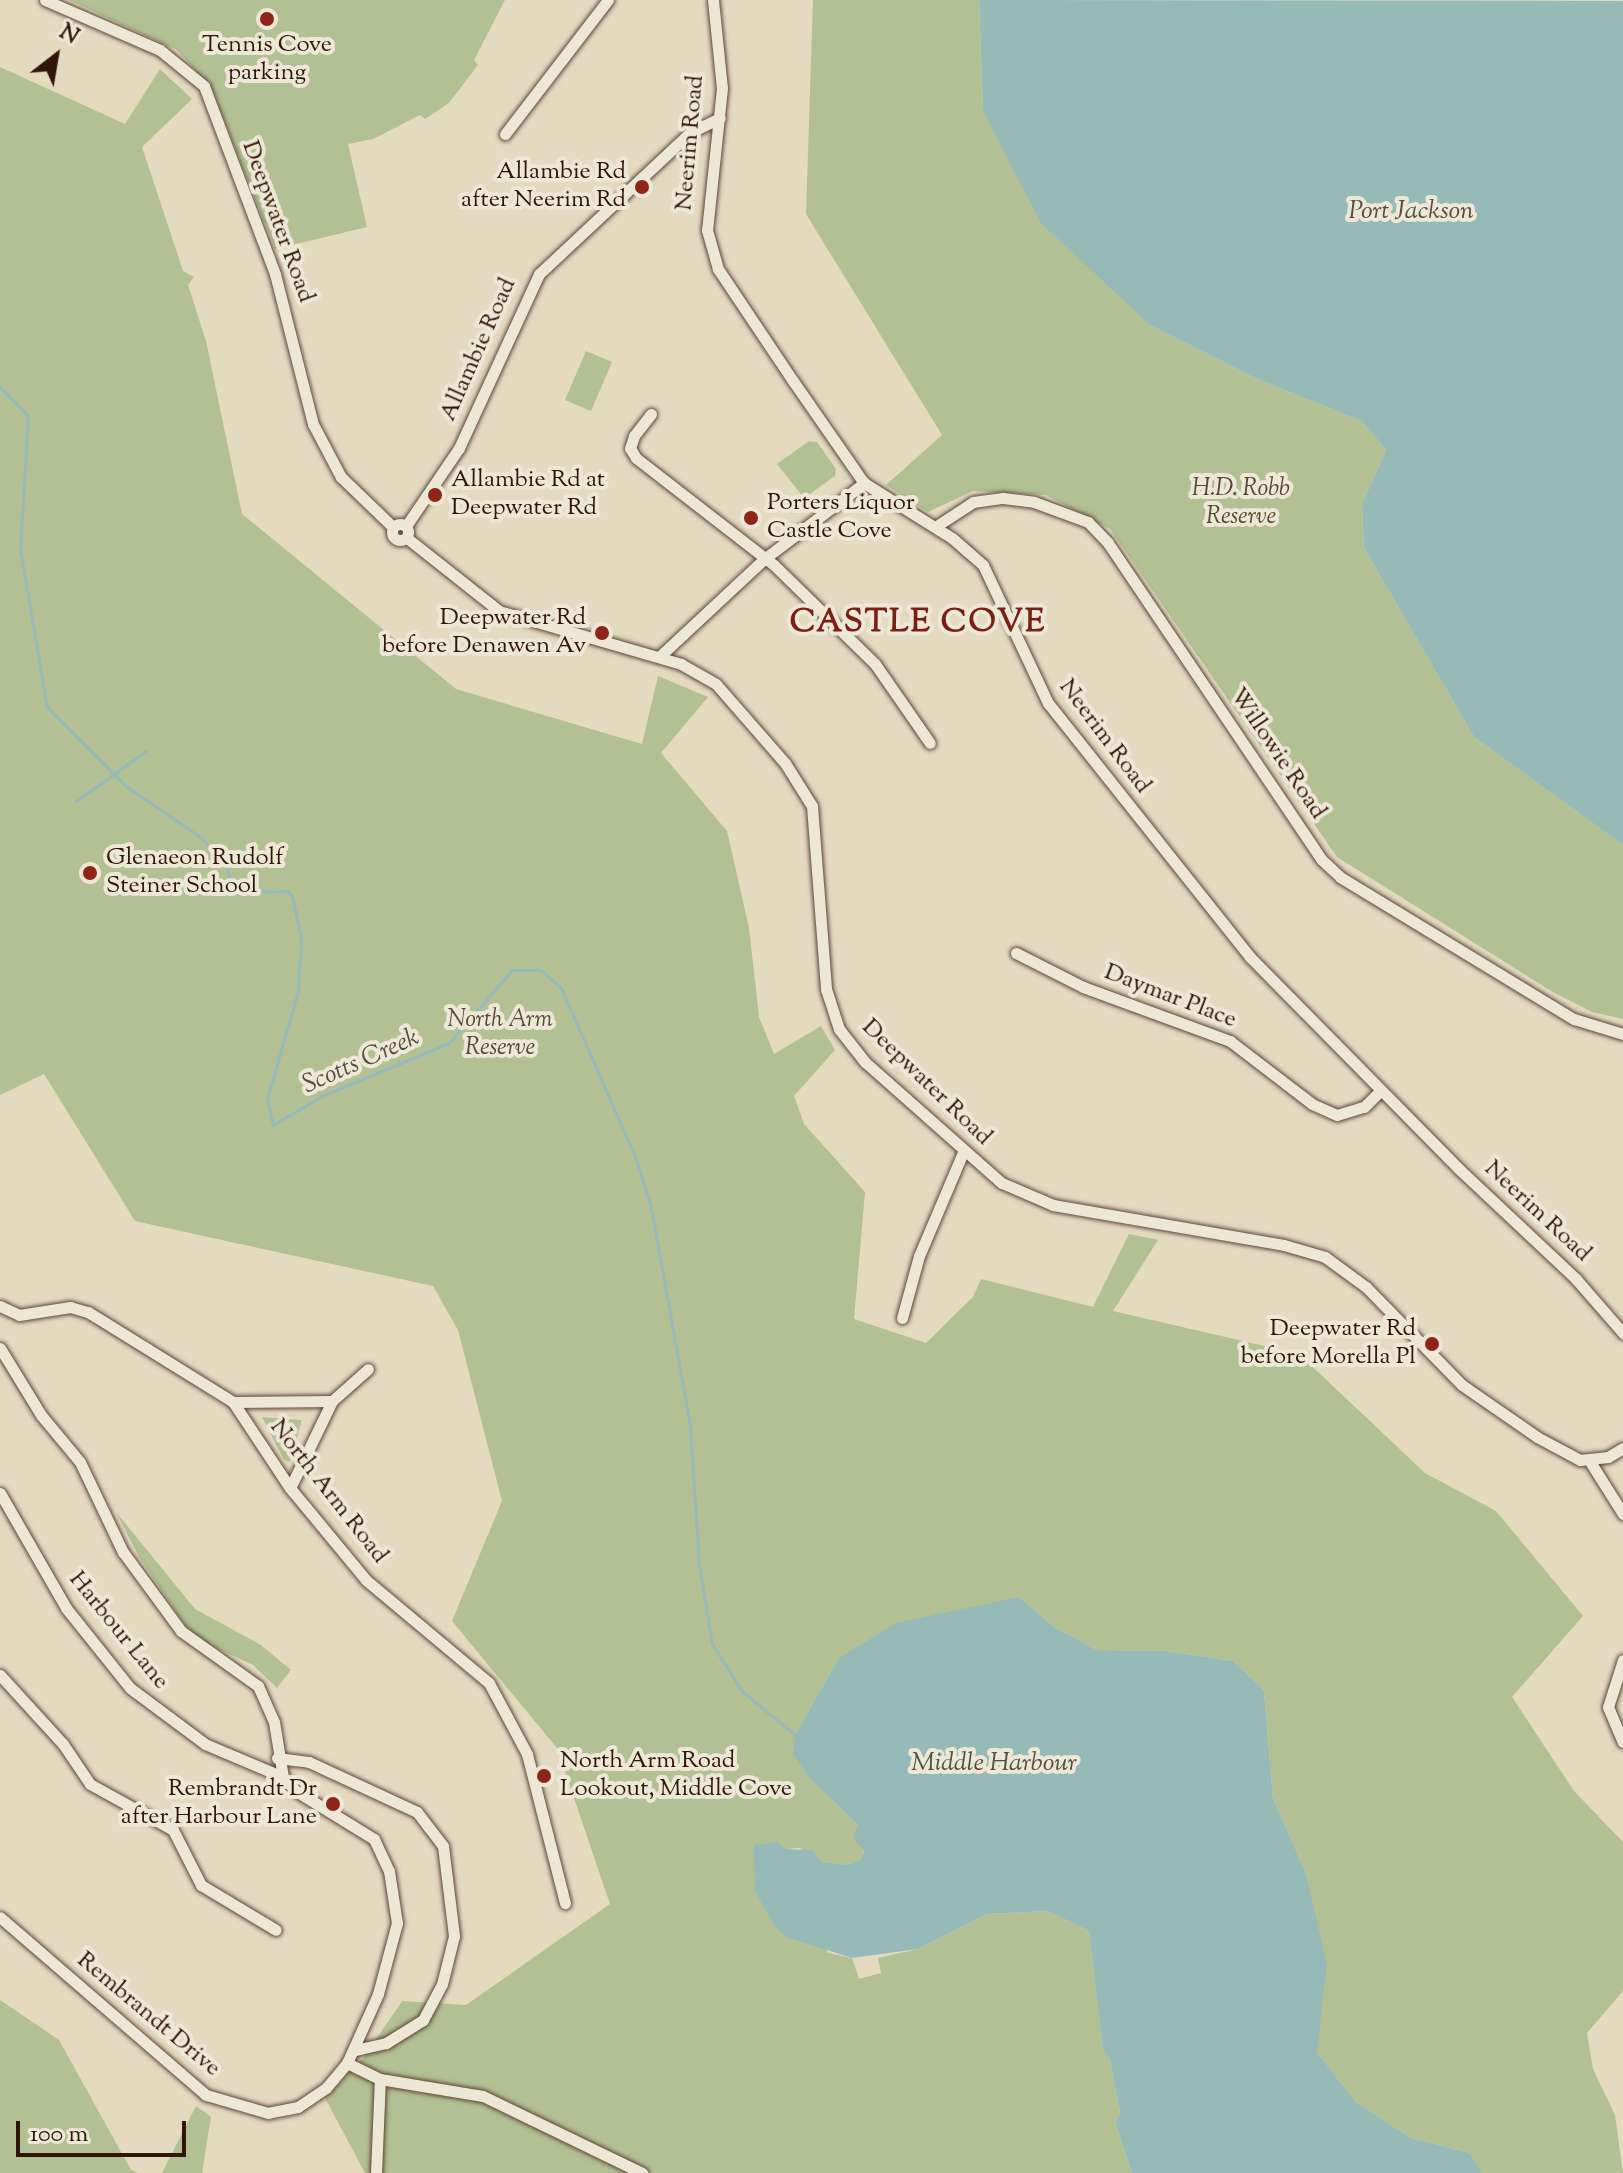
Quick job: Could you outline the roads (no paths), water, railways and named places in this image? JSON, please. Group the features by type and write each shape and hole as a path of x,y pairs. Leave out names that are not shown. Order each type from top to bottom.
{"street":[{"name":"Deepwater Road","path":"45,0 160,50 204,86 275,274 313,424 341,477 476,597 512,617 695,669 716,684 805,792 815,819 830,1009 865,1062 1002,1183 1035,1200 1325,1257 1366,1287 1462,1385 1569,1456 1589,1460"},
{"path":"505,134 608,0"},
{"name":"Neerim Road","path":"713,0 722,88 706,216 718,269 864,483 972,553 989,574 1038,686 1090,758 1250,957 1381,1090 1576,1279 1623,1333"},
{"name":"Allambie Road","path":"402,530 459,448 539,274 691,132 720,118"},
{"path":"651,414 634,436 630,448 636,458 764,559 875,664 930,743"},
{"path":"659,657 764,559 864,483"},
{"name":"Willowie Road","path":"935,527 973,502 1003,498 1034,502 1088,522 1108,543 1322,860 1340,877 1574,1019 1623,1034"},
{"name":"Daymar Place","path":"1016,953 1083,987 1219,1035 1312,1104 1337,1115 1364,1107 1381,1090"},
{"path":"902,1318 919,1256 964,1150"},
{"name":"North Arm Road","path":"0,1306 19,1315 70,1307 88,1312 233,1402 290,1488 366,1580 468,1662 504,1706 527,1754 565,1903"},
{"path":"0,1348 41,1415 80,1462 123,1552 181,1631 258,1686 274,1722 277,1758 283,1777"},
{"path":"290,1488 332,1401 368,1369"},
{"path":"233,1402 332,1401"},
{"path":"1623,1448 1589,1460 1623,1514"},
{"name":"Harbour Lane","path":"0,1493 66,1608 130,1688 205,1744 283,1777"},
{"path":"1623,1660 1608,1707 1623,1742"},
{"path":"0,1675 63,1744 90,1784 173,1830 201,1885 276,1930"},
{"path":"277,1758 309,1762 417,1812 443,1846 454,1936 442,1984 423,2020 386,2043 355,2050"},
{"name":"Rembrandt Drive","path":"0,1917 206,2095 227,2104 268,2113 298,2107 326,2088 355,2050 395,1944 389,1871 362,1828 296,1791 283,1777"},
{"path":"347,2063 380,2079 483,2096 642,2173"},
{"path":"376,2173 380,2079"}],"water":[{"name":"Port Jackson","path":"979,0 1623,1 1623,845 1474,737 1364,548 1362,504 1386,450 1362,421 1255,378 1150,325 1041,223 983,111"},
{"name":"Middle Harbour","path":"1019,1597 1054,1627 1097,1650 1166,1651 1233,1661 1264,1690 1273,1798 1305,1871 1327,1964 1317,2052 1356,2102 1411,2138 1470,2153 1482,2173 1132,2173 1115,2122 1120,2113 1110,2059 1103,2050 1089,1931 1048,1911 987,1914 918,1949 852,1958 786,1937 774,1925 755,1891 754,1845 778,1842 785,1849 813,1850 821,1862 848,1865 861,1859 864,1850 853,1838 858,1825 811,1780 793,1754 795,1735 838,1659 896,1623"}],"waterway":[{"name":"Scotts Creek","path":"0,387 28,416 20,549 47,707 126,786 200,837 224,861 231,880 258,892 287,891 292,896 301,938 298,991 267,1099 273,1125 322,1096 449,1043 512,970 541,970 561,988 636,1159 651,1207 690,1425 699,1565 712,1644 742,1691 795,1735"},
{"name":"Scotts Creek","path":"76,801 146,751"}],"place":[{"name":"Tennis Cove parking","path":"267,19"},
{"name":"Allambie Rd after Neerim Rd","path":"642,187"},
{"name":"Allambie Rd at Deepwater Rd","path":"435,495"},
{"name":"Porters Liquor Castle Cove","path":"751,518"},
{"name":"Deepwater Rd before Denawen Av","path":"602,633"},
{"name":"Glenaeon Rudolf Steiner School","path":"90,873"},
{"name":"Deepwater Rd before Morella Pl","path":"1432,1344"},
{"name":"North Arm Road Lookout, Middle Cove","path":"544,1776"},
{"name":"Rembrandt Dr after Harbour Lane","path":"333,1804"}],"district":[{"name":"CASTLE COVE","path":"918,623"}],"park label":[{"name":"H.D. Robb Reserve","path":"1241,504"},
{"name":"North Arm Reserve","path":"500,1035"}]}
